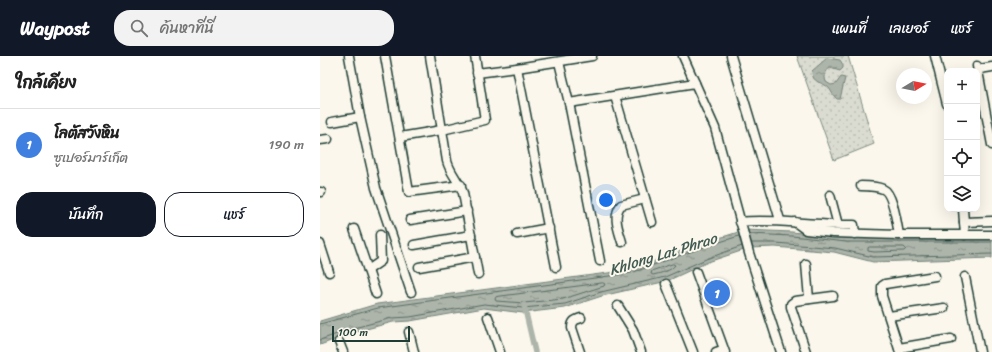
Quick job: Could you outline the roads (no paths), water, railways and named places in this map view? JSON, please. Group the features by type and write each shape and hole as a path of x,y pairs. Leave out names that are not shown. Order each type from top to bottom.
{"street":[{"path":"348,56 376,188 411,292"},
{"path":"385,56 409,192 461,185"},
{"path":"430,56 448,165 461,185 478,274"},
{"path":"400,137 442,130 485,120 475,56"},
{"path":"477,73 592,56"},
{"path":"684,56 715,128 749,253 781,352"},
{"path":"731,56 780,220"},
{"path":"935,56 944,92"},
{"path":"559,62 569,103 600,261"},
{"path":"992,67 978,68 992,145"},
{"path":"517,68 556,267"},
{"path":"569,103 695,83"},
{"path":"615,96 652,222"},
{"path":"332,122 360,117"},
{"path":"861,186 884,189 888,193 899,235"},
{"path":"830,194 838,225"},
{"path":"622,242 616,216 618,208 621,205 645,199"},
{"path":"410,220 466,211"},
{"path":"963,212 965,235"},
{"path":"740,222 780,220 854,225 855,234"},
{"path":"964,222 992,221"},
{"path":"795,222 806,230 855,234 992,235"},
{"path":"517,234 549,228"},
{"path":"354,230 376,294"},
{"path":"368,270 381,261 380,235"},
{"path":"414,244 471,235"},
{"path":"320,244 329,272"},
{"path":"419,267 475,257"},
{"path":"806,264 809,299"},
{"path":"696,272 720,352"},
{"path":"935,276 885,284 882,286 881,291 899,350 951,339"},
{"path":"965,277 980,352"},
{"path":"666,284 693,352"},
{"path":"806,352 790,307 791,304 794,301 833,296"},
{"path":"618,306 633,330 641,352"},
{"path":"889,316 944,308"},
{"path":"488,317 500,352"},
{"path":"580,352 572,324 574,321 581,318"},
{"path":"409,332 414,352"},
{"path":"339,342 343,352"}],"water":[{"path":"827,58 840,60 843,65 843,68 840,71 830,68 826,72 825,76 826,82 831,85 836,84 841,77 845,78 840,99 837,99 829,88 816,80 812,75 812,71"},
{"path":"745,230 792,232 846,238 992,238 992,258 873,262 834,252 775,247 750,248 708,262 667,281 602,296 565,308 523,313 484,308 410,321 393,322 355,332 320,345 320,321 377,304 630,270 703,243"}],"waterway":[{"path":"524,305 535,352"}],"place":[{"name":"โลตัสวังหิน","path":"717,293"}],"water label":[{"name":"Khlong Lat Phrao","path":"663,254"}]}
